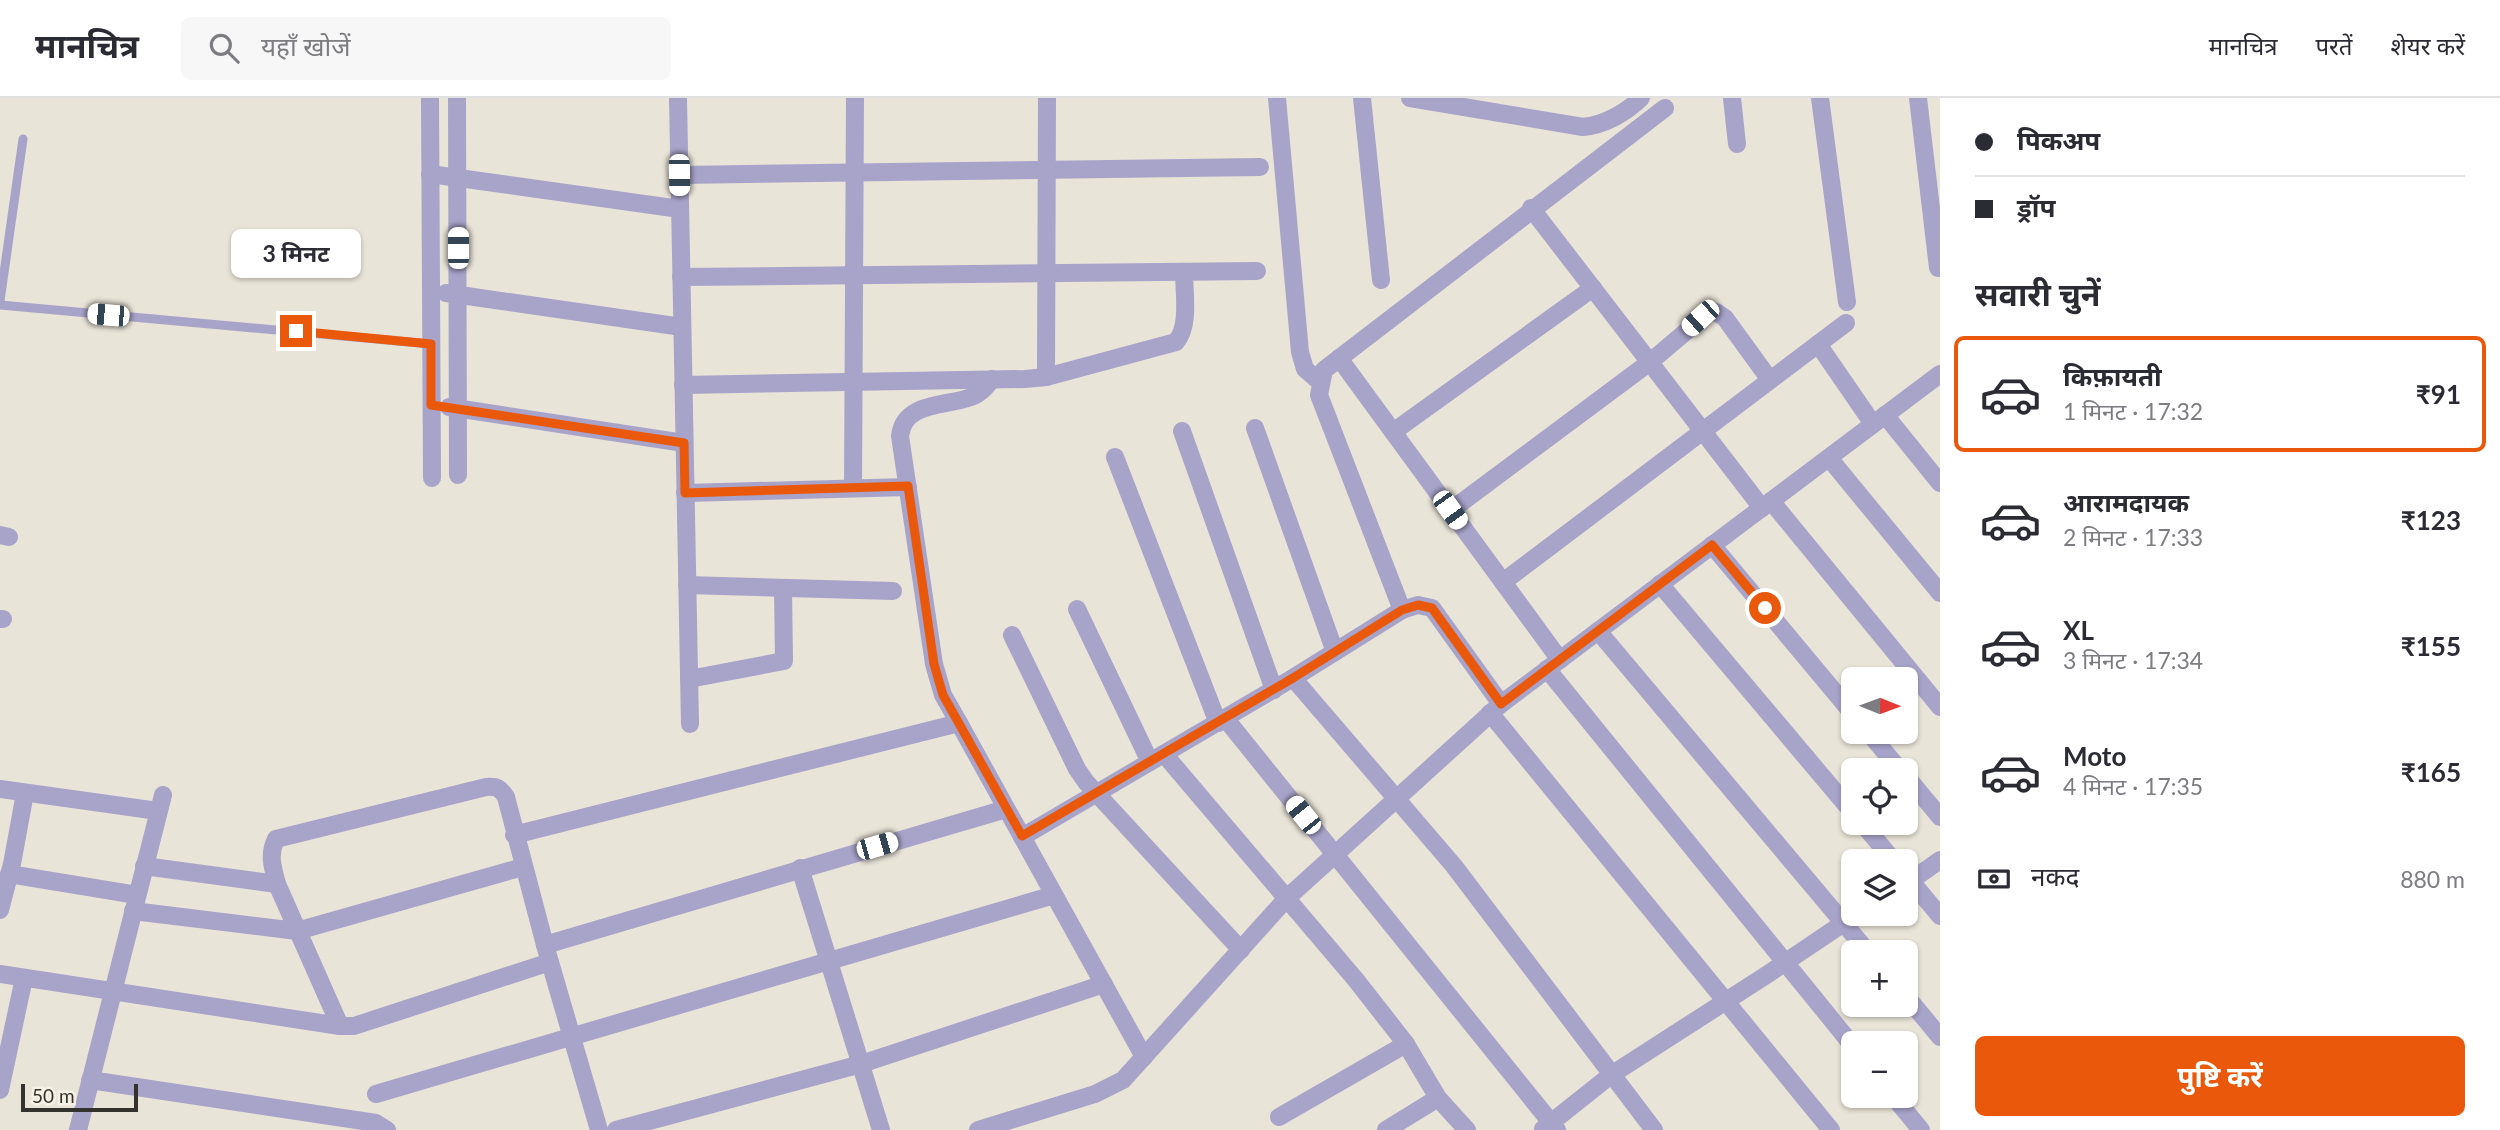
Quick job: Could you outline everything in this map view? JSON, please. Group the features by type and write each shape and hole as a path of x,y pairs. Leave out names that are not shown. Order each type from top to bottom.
{"street":[{"path":"430,98 432,478"},
{"path":"457,98 458,475"},
{"path":"678,98 690,723"},
{"path":"853,488 855,98"},
{"path":"1046,377 1047,98"},
{"path":"1278,98 1300,352 1305,369 1320,382"},
{"path":"1362,98 1381,280"},
{"path":"1410,98 1583,127 1608,121 1642,98"},
{"path":"1732,98 1737,144"},
{"path":"1820,98 1847,302"},
{"path":"1918,98 1938,268"},
{"path":"1402,610 1319,396 1324,370 1531,208 1665,108"},
{"path":"679,175 1260,167"},
{"path":"430,174 680,209"},
{"path":"1531,208 1703,431 1940,707"},
{"path":"681,277 1257,271"},
{"path":"683,385 1046,377 1176,342 1182,336 1184,322 1184,272"},
{"path":"1392,432 1593,288"},
{"path":"431,290 682,327"},
{"path":"1450,510 1650,362 1708,313 1716,312 1725,318 1770,380"},
{"path":"1503,582 1846,323"},
{"path":"1818,344 1879,420 1940,483"},
{"path":"1339,358 1503,582 1553,664 1841,1031"},
{"path":"978,1130 1095,1094 1123,1080 1287,898 1495,709 1940,374"},
{"path":"992,379 973,397 917,410 907,417 901,426 900,436 934,664 943,695 1144,1057"},
{"path":"431,405 684,443"},
{"path":"1255,428 1335,652"},
{"path":"1181,431 1274,690"},
{"path":"1115,457 1222,720 1335,853 1550,1128 1611,1075 1841,924"},
{"path":"1829,458 1940,593"},
{"path":"685,493 908,486"},
{"path":"1712,545 1841,700"},
{"path":"1660,584 1841,799"},
{"path":"687,585 893,591"},
{"path":"689,680 784,661 783,588"},
{"path":"1022,836 1274,690 1402,610 1418,605 1432,608 1495,709 1831,1130"},
{"path":"1077,609 1157,758 1287,898 1406,1044 1438,1097 1467,1130"},
{"path":"1598,631 1841,908"},
{"path":"1012,635 1077,769 1241,950"},
{"path":"1293,678 1454,866 1654,1130"},
{"path":"514,835 959,723"},
{"path":"1878,744 1890,758"},
{"path":"340,1026 277,884 271,860 276,839 495,786 501,789 506,797 514,835 599,1130"},
{"path":"0,789 160,803 78,1130"},
{"path":"1918,790 1940,817"},
{"path":"0,910 24,793"},
{"path":"0,974 354,1026 547,953 800,868 1006,809"},
{"path":"1872,835 1884,849"},
{"path":"1918,873 1940,860"},
{"path":"7,866 135,903 297,931 523,867"},
{"path":"144,866 277,884"},
{"path":"800,868 881,1130"},
{"path":"1918,892 1940,916"},
{"path":"376,1094 1054,895"},
{"path":"0,1090 3,1057 24,978"},
{"path":"617,1130 861,1064 1104,984"},
{"path":"1918,1010 1940,1037"},
{"path":"1279,1117 1406,1044"},
{"path":"90,1080 376,1123 387,1130"},
{"path":"1386,1130 1438,1097"},
{"path":"1904,1108 1922,1130"}],"lane":[{"path":"23,139 0,303 431,344"}],"route":[{"path":"296,331 431,344 431,405 684,443 685,493 908,486 934,664 943,695 1022,836 1293,678 1402,610 1418,605 1432,608 1501,704 1712,545 1765,608"}]}
